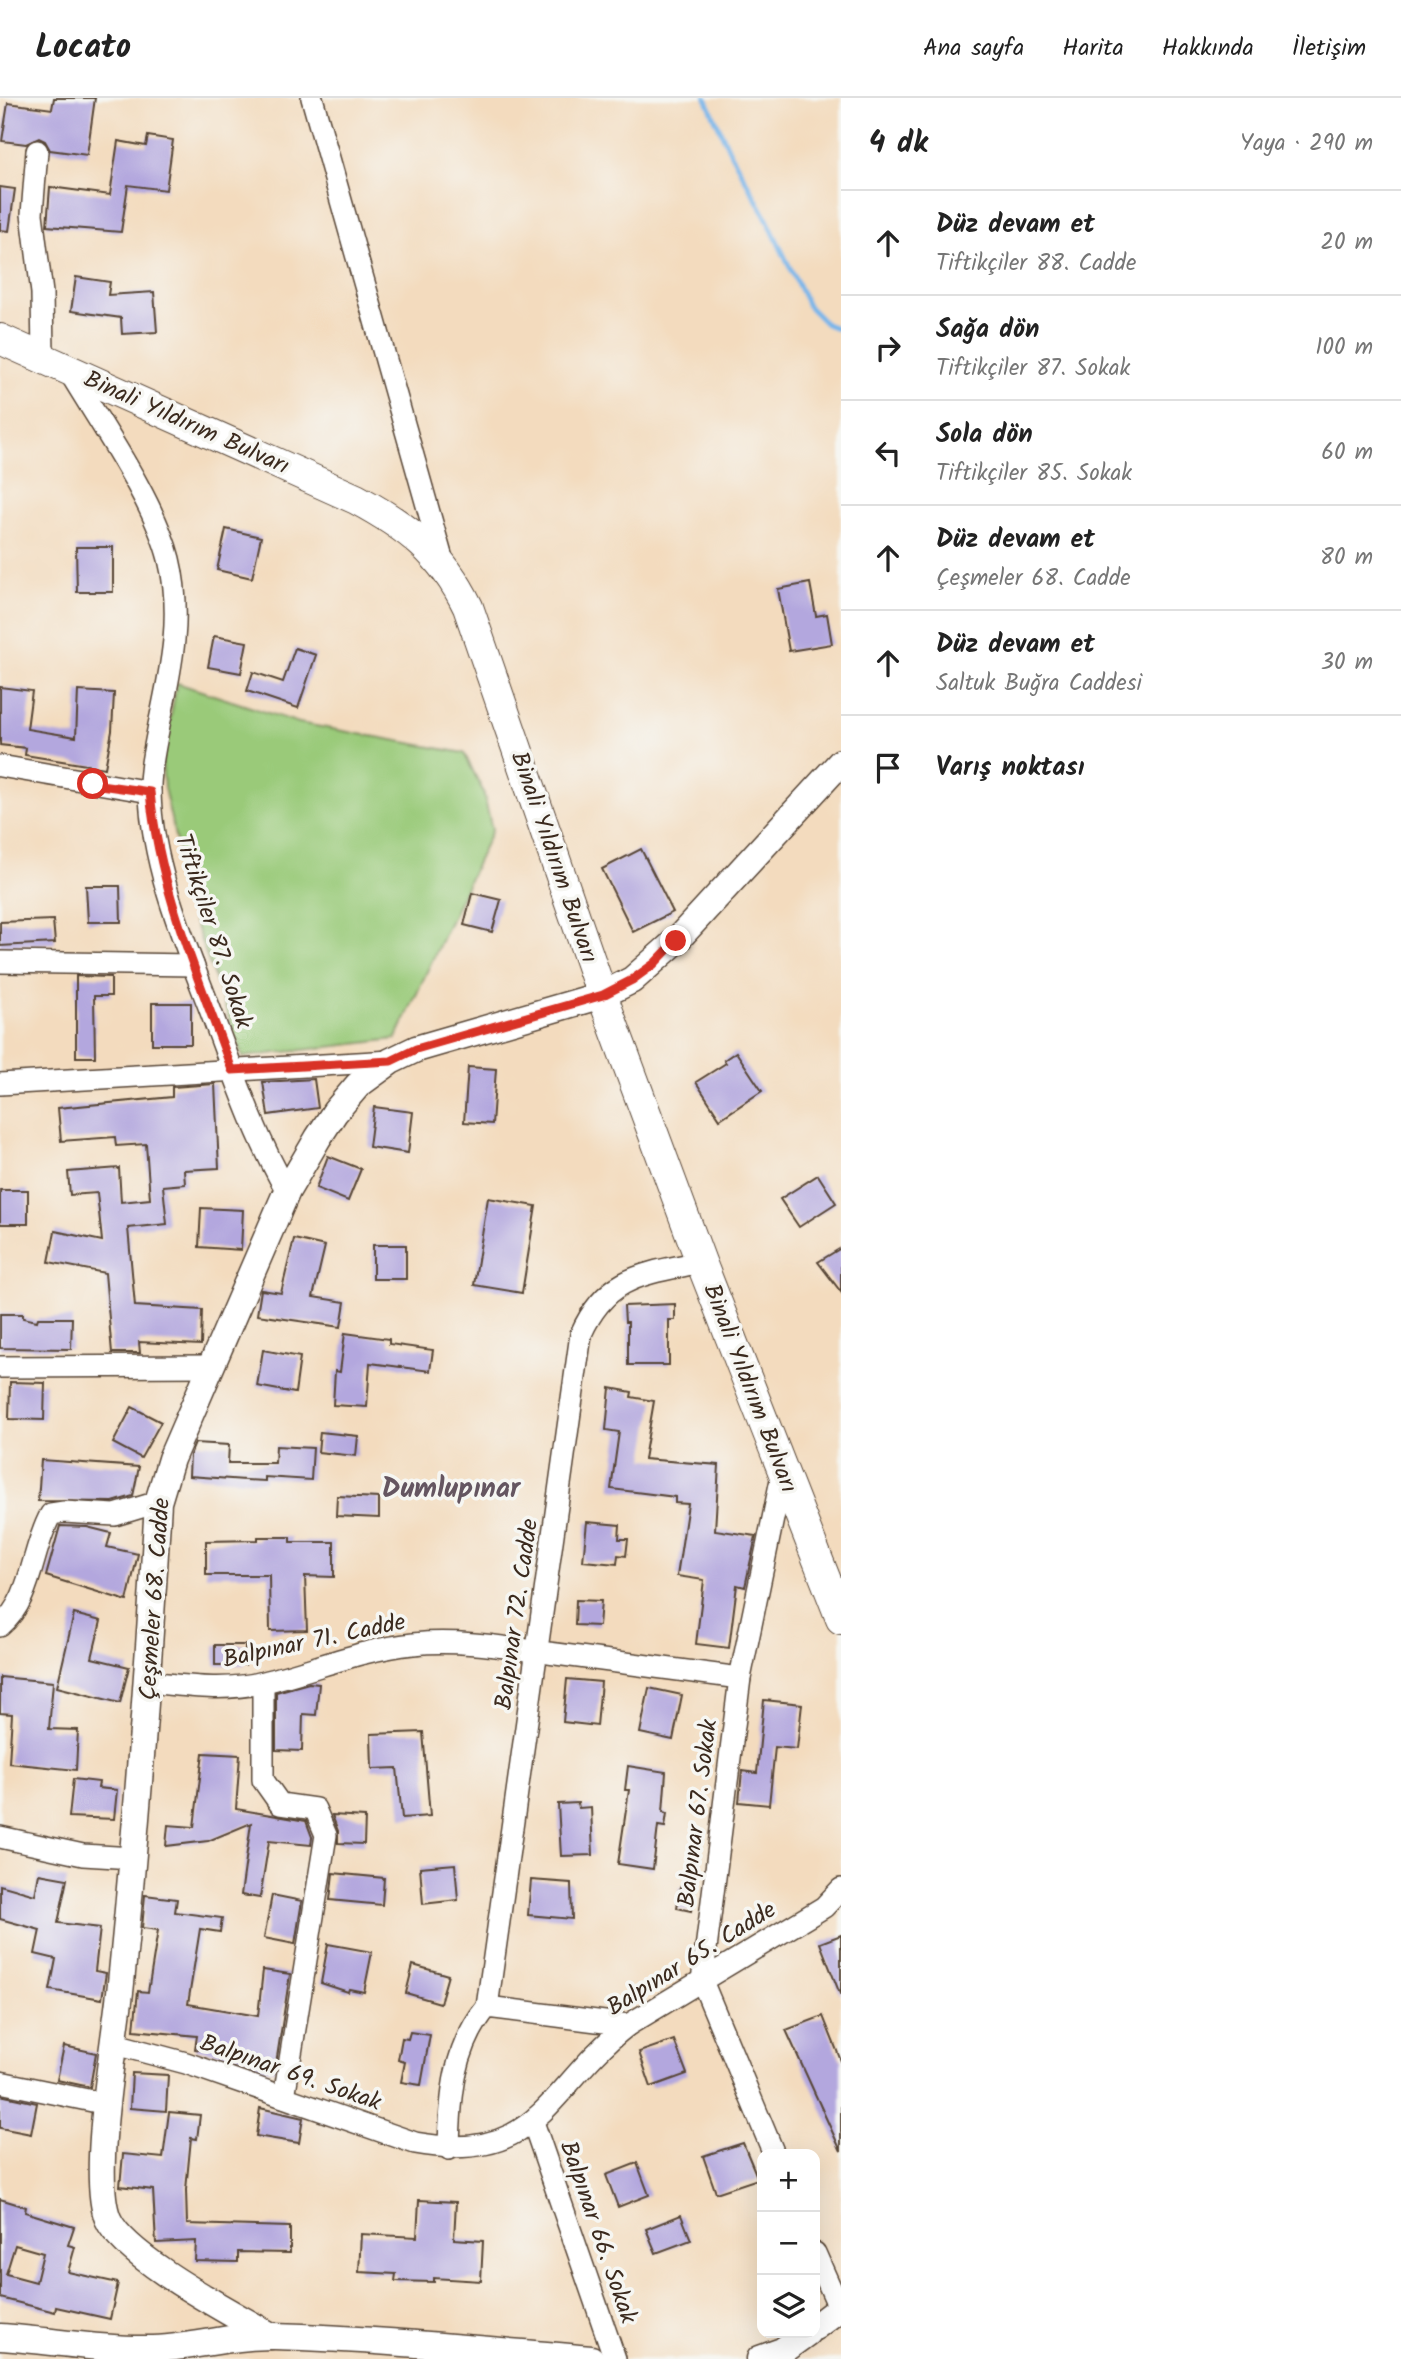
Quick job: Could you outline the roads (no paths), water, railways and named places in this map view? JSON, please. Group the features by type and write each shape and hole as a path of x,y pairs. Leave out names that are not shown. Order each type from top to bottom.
{"main road":[{"name":"Binali Yıldırım Bulvarı","path":"0,339 356,499 407,530 444,564 468,607 603,995 701,1262 841,1619"}],"street":[{"path":"312,98 444,564"},
{"path":"37,151 32,215 43,311 55,362"},
{"name":"Tiftikçiler 87. Sokak","path":"55,362 141,496 162,536 169,561 177,626 174,657 153,757 150,792 160,861 193,965 260,1143 287,1191"},
{"name":"Çeşmeler 68. Cadde","path":"271,2336 198,2294 139,2253 118,2235 103,2204 107,2104 116,2044 148,1682 158,1502 171,1459 287,1191 335,1112 359,1086 391,1061 416,1049 603,995 632,980 654,964 841,762"},
{"path":"0,766 150,792"},
{"path":"0,961 193,965"},
{"path":"0,1084 391,1061"},
{"name":"Balpınar 72. Cadde","path":"487,2007 581,1334 598,1302 626,1280 701,1262"},
{"path":"0,1367 211,1366"},
{"name":"Balpınar 67. Sokak","path":"772,2149 702,1981 740,1678 783,1469"},
{"path":"0,1626 17,1605 29,1578 41,1532 51,1514 64,1512 115,1515 158,1502"},
{"name":"Balpınar 71. Cadde","path":"148,1682 216,1688 263,1683 382,1649 416,1643 465,1644 537,1651 740,1678"},
{"path":"263,1683 262,1780 280,1804 315,1809 326,1835 284,2097"},
{"path":"0,1837 83,1854 134,1858"},
{"name":"Balpınar 65. Cadde","path":"533,2122 607,2041 628,2025 833,1906 841,1889"},
{"path":"449,2149 452,2093 457,2067 469,2033 487,2007 628,2025"},
{"name":"Balpınar 69. Sokak","path":"116,2044 186,2063 415,2143 449,2149 493,2143 533,2122"},
{"path":"0,2082 107,2104"},
{"name":"Balpınar 66. Sokak","path":"533,2122 615,2359"},
{"path":"820,2264 840,2310 820,2324"},
{"path":"0,2337 146,2354 236,2337 271,2336 386,2350 591,2359"},
{"path":"775,2356 800,2338"}],"waterway":[{"path":"706,98 730,152 765,215 808,306 826,324 841,330"}],"district":[{"name":"Dumlupınar","path":"451,1487"}]}
